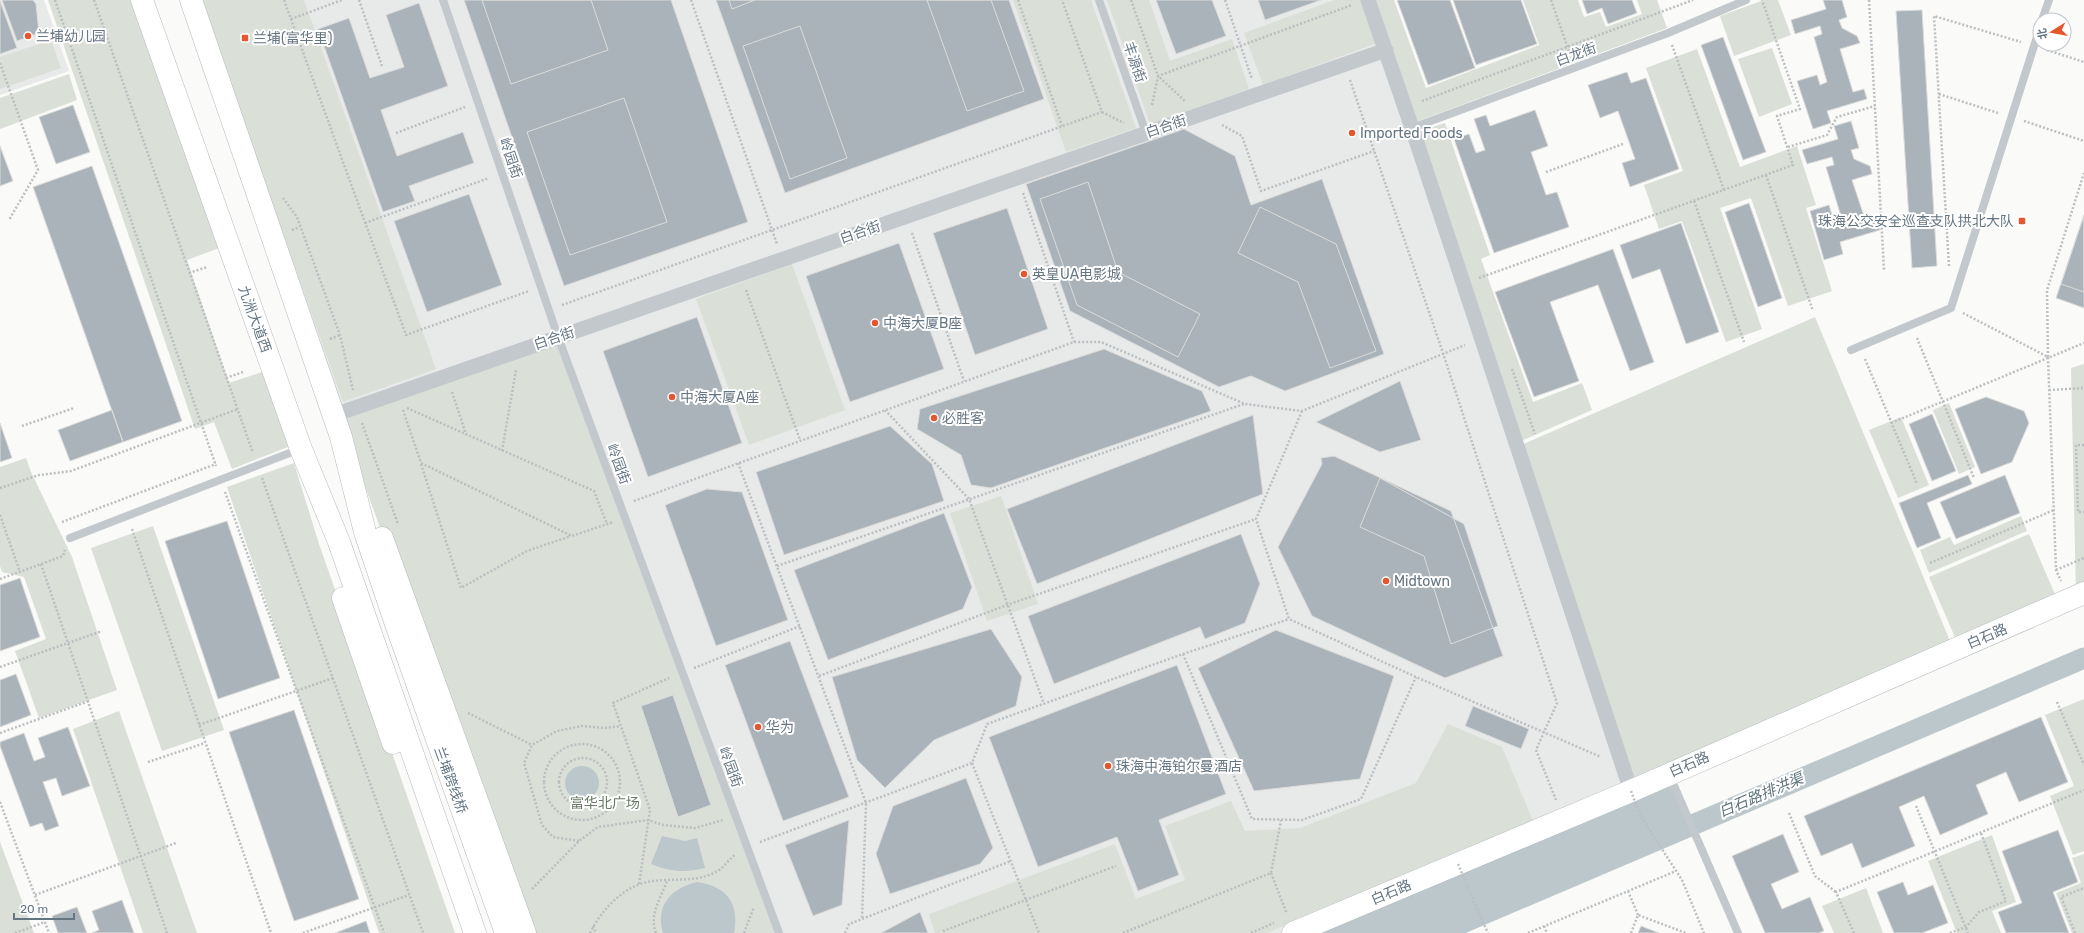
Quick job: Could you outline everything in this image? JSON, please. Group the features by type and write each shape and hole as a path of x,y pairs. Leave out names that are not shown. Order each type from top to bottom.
{"main road":[{"name":"九洲大道西","path":"142,0 301,449 339,542 372,637"},
{"path":"191,0 341,437 377,523 525,933"},
{"name":"兰埔跨线桥","path":"341,437 365,532 396,627 506,933"},
{"path":"301,449 326,545 357,642 460,933"},
{"name":"白石路","path":"1294,933 1630,790 1672,779 2076,597"},
{"name":"兰埔跨线桥","path":"372,637 475,933"}],"street":[{"path":"1363,1 1386,50 1630,790"},
{"name":"白合街","path":"334,415 1386,50"}],"lane":[{"name":"岭园街","path":"443,0 548,310 779,933"},
{"name":"丰源街","path":"1099,0 1146,133"},
{"name":"白龙街","path":"1412,128 1668,33 1746,0"},
{"path":"2045,12 2049,0"},
{"path":"1851,350 1951,308 2032,52"},
{"path":"70,538 301,449"},
{"path":"1672,779 1738,933"}],"path":[{"path":"284,0 406,335 541,287"},
{"path":"291,19 342,0"},
{"path":"359,0 382,66"},
{"path":"691,0 782,259"},
{"path":"1018,0 1062,126"},
{"path":"1062,0 1102,112"},
{"path":"1131,0 1158,76 1200,114 1242,136 1261,191 1374,151"},
{"path":"1225,0 1258,94"},
{"path":"1551,0 1575,68"},
{"path":"1412,128 1422,100 1692,0"},
{"path":"1464,283 1793,165 1777,116 1800,109 1762,0"},
{"path":"1869,0 1884,270"},
{"path":"1158,76 1363,1"},
{"path":"1949,268 1934,16 2032,45"},
{"path":"1668,33 1724,190"},
{"path":"2053,52 2084,62"},
{"path":"0,63 38,170 10,220"},
{"path":"1344,65 1443,354 1556,703 1536,750 1563,819"},
{"path":"548,310 1102,112 1146,133 1158,76"},
{"path":"396,132 478,102"},
{"path":"1788,147 1827,135 1837,117 1875,106"},
{"path":"1546,172 1623,144"},
{"path":"2076,597 2056,570 2046,290 2084,173"},
{"path":"365,223 502,174"},
{"path":"1766,175 1813,311"},
{"path":"1017,178 1074,342"},
{"path":"281,196 297,217 340,335 356,407 399,526"},
{"path":"1694,201 1744,342"},
{"path":"906,216 964,381"},
{"path":"290,231 300,227"},
{"path":"189,273 207,267"},
{"path":"740,274 800,440"},
{"path":"1951,308 2048,356"},
{"path":"1911,325 1974,478"},
{"path":"328,340 340,335"},
{"path":"620,506 1074,342 1101,342 1245,404 1302,411 1482,338"},
{"path":"1891,423 2048,356 2084,343"},
{"path":"1860,346 1916,484"},
{"path":"502,451 520,350"},
{"path":"226,378 243,372"},
{"path":"447,375 467,435"},
{"path":"2049,390 2084,388"},
{"path":"777,566 1245,404"},
{"path":"607,524 594,491 402,406 461,588 528,551 607,524 625,517"},
{"path":"22,426 74,408"},
{"path":"0,488 39,475 72,470 238,409"},
{"path":"885,410 969,499 1006,605 1044,704"},
{"path":"1289,619 1256,519 1302,411"},
{"path":"2084,445 2076,445 2078,512 2084,512"},
{"path":"421,463 572,536"},
{"path":"738,463 866,803 862,919"},
{"path":"62,522 216,464"},
{"path":"1930,562 2054,510"},
{"path":"0,515 20,572"},
{"path":"127,516 271,933"},
{"path":"819,676 1006,605 1256,519"},
{"path":"0,579 63,556 70,538"},
{"path":"2056,570 2084,558"},
{"path":"42,564 167,933"},
{"path":"1039,933 972,763 987,724 1183,654 1289,619 1416,677 1622,766"},
{"path":"639,884 650,810 613,703 682,672 800,626"},
{"path":"0,667 102,631"},
{"path":"1183,654 1252,819 1302,820 1361,799 1416,677"},
{"path":"199,725 333,678"},
{"path":"0,733 89,701"},
{"path":"2057,702 2084,765"},
{"path":"468,720 465,712 532,745"},
{"path":"579,841 553,837 542,825 524,763 532,745 557,731 582,726 605,728 621,726"},
{"path":"148,762 205,743"},
{"path":"583,744 594,746 605,752 614,761 619,772 620,785 617,798 610,809 599,816 586,820 573,819 561,814 551,805 545,788 546,770 551,759 565,748 583,744"},
{"path":"576,759 591,760 598,764 606,776 606,785 600,800 585,807 569,802 563,796 559,788 560,774 564,767 576,759"},
{"path":"590,933 593,926 611,903 635,885 654,881 700,878 719,870 734,856 747,847 972,763"},
{"path":"1630,790 1639,813 1682,880 1704,933"},
{"path":"1836,892 2084,790"},
{"path":"0,802 49,933"},
{"path":"1916,806 1968,933"},
{"path":"1789,813 1815,876 1836,892 1854,933"},
{"path":"527,884 530,892 579,841 598,827 648,820 663,825 695,828 735,816"},
{"path":"1281,820 1270,873 1294,933"},
{"path":"1950,933 1966,927 1979,912 2006,901 1981,833"},
{"path":"35,895 176,843"},
{"path":"845,933 849,924 1011,862"},
{"path":"1458,864 1488,933"},
{"path":"943,931 1116,866"},
{"path":"1528,933 1676,871"},
{"path":"1123,933 1270,873"},
{"path":"656,933 654,926 655,908 668,880"},
{"path":"744,933 762,887"},
{"path":"2074,933 2061,897 2084,888"},
{"path":"1628,891 1638,915 1631,933"},
{"path":"303,933 409,895"},
{"path":"1638,915 1686,933"},
{"path":"15,933 45,922"},
{"path":"593,926 596,933"},
{"path":"1544,926 1547,933"}],"shaded area":[{"name":"兰埔幼儿园","path":"0,0 44,0 69,71 0,95"},
{"path":"193,0 1099,0 1144,132 339,412"},
{"path":"1103,0 1366,0 1384,49 1147,130"},
{"path":"1385,52 1629,790 1290,933 780,933 559,337"},
{"path":"582,766 594,771 599,783 594,795 582,800 570,795 565,783 570,771"},
{"path":"1669,773 1691,825 1436,933 1294,933"},
{"path":"662,836 685,841 697,838 705,868 691,871 678,871 665,869 651,864"},
{"path":"697,882 716,887 729,898 735,913 734,933 663,933 661,914 667,900 680,889"}],"green space":[{"path":"48,0 136,0 222,247 187,260 229,383 268,370 293,445 232,469 214,422 195,429"},
{"path":"200,0 304,0 436,369 343,402"},
{"path":"1013,0 1091,0 1136,128 1066,152"},
{"path":"1107,0 1149,0 1170,61 1232,39 1249,89 1150,124"},
{"path":"1334,0 1361,0 1377,43 1263,85 1244,33"},
{"path":"1371,0 1394,0 1426,88 1539,45 1523,0 1578,0 1584,17 1600,12 1606,27 1642,14 1637,0 1657,0 1667,28 1416,122"},
{"path":"1764,0 1778,0 1791,35 1734,56 1720,16"},
{"path":"51,40 61,68 0,89 0,57"},
{"path":"1772,48 1792,104 1759,117 1738,59"},
{"path":"1697,49 1740,167 1797,146 1816,205 1806,208 1832,291 1788,306 1751,198 1720,208 1762,329 1726,342 1682,221 1659,229 1644,185 1683,171 1646,68"},
{"path":"69,74 77,100 0,129 0,98"},
{"path":"1445,123 1490,255 1481,259 1533,402 1582,383 1592,410 1521,441 1418,132"},
{"path":"792,264 845,410 749,445 696,299"},
{"path":"1815,317 1953,648 1632,788 1519,446"},
{"name":"富华北广场","path":"558,338 778,933 526,933 339,414"},
{"path":"2084,364 2084,592 2076,595 2071,368"},
{"path":"1949,403 1975,467 1959,474 1933,410"},
{"path":"1901,417 1929,485 1898,498 1869,430"},
{"path":"26,458 31,472 72,557 117,690 39,718 15,651 46,639 24,577 2,572 0,566 0,467"},
{"path":"294,463 319,544 455,933 379,933 227,487"},
{"path":"1001,496 1038,604 987,621 950,513"},
{"path":"2021,516 2027,531 1929,573 1920,550 1950,537 1954,545"},
{"path":"153,526 224,730 162,751 91,548"},
{"path":"2029,534 2057,599 1957,642 1929,577"},
{"path":"2084,699 2084,851 2073,855 2050,796 2074,786 2045,715"},
{"path":"119,711 197,933 143,933 73,729"},
{"path":"1448,724 1502,747 1533,821 1267,933 935,933 929,914 1115,844 1136,899 1185,880 1165,826 1231,801 1245,831 1300,828 1416,783"},
{"path":"1992,835 2016,902 1992,911 2001,933 1957,933 1928,861"},
{"path":"0,842 34,933 0,933"},
{"path":"2084,854 2084,933 2072,933 2056,893 2081,883 2072,858"},
{"path":"1866,888 1883,933 1834,933 1822,906"}],"building":[{"path":"2,0 33,0 36,4 39,33 17,41"},
{"path":"464,0 671,0 748,222 564,286"},
{"path":"482,0 591,0 608,50 511,84"},
{"path":"716,0 1009,0 1044,99 785,193"},
{"path":"729,0 755,0 732,9"},
{"path":"927,0 991,0 1024,91 967,111"},
{"path":"1156,0 1212,0 1226,36 1176,54"},
{"path":"1258,0 1321,0 1265,20"},
{"path":"1397,0 1450,0 1475,68 1428,85"},
{"path":"1453,0 1521,0 1537,44 1476,65"},
{"path":"1582,0 1632,0 1637,13 1608,24 1602,8 1587,14"},
{"path":"1823,0 1842,0 1847,17 1839,20 1842,28 1857,36 1860,43 1840,49 1853,92 1864,89 1867,99 1827,111 1831,123 1813,129 1797,81 1817,75 1820,85 1827,82 1814,37 1822,34 1820,26 1795,34 1791,20 1826,9"},
{"path":"0,1 17,48 0,54"},
{"path":"419,3 448,86 381,110 397,156 463,132 474,163 409,186 415,201 383,212 318,29 349,18 370,78 404,67 386,15"},
{"path":"1922,10 1937,266 1912,268 1896,11"},
{"path":"800,26 847,158 790,179 743,46"},
{"path":"1723,37 1766,152 1743,160 1701,45"},
{"path":"1627,72 1631,83 1646,78 1679,169 1630,187 1622,163 1635,159 1618,111 1600,118 1588,85"},
{"path":"624,98 667,222 570,255 527,132"},
{"path":"73,105 90,152 56,164 39,117"},
{"path":"1535,110 1548,146 1531,152 1546,195 1557,192 1569,227 1494,253 1454,139 1469,134 1476,153 1485,150 1474,119 1486,115 1490,126"},
{"path":"1851,121 1859,148 1851,150 1854,159 1870,166 1872,174 1852,180 1866,222 1876,219 1880,230 1840,242 1843,254 1824,260 1810,211 1829,205 1832,215 1840,213 1826,167 1834,165 1832,157 1807,164 1802,150 1838,139 1834,126"},
{"path":"1184,129 1235,156 1251,205 1322,179 1384,354 1285,391 1251,376 1219,387 1070,311 1026,184"},
{"path":"0,146 13,181 0,186"},
{"path":"92,166 182,421 123,442 33,187"},
{"path":"1088,182 1118,272 1200,314 1178,357 1077,305 1040,199"},
{"path":"469,194 502,285 427,312 394,221"},
{"path":"1749,203 1782,298 1758,307 1725,212"},
{"path":"1260,207 1336,244 1376,351 1330,368 1298,282 1238,253"},
{"path":"1007,208 1048,329 975,355 933,233"},
{"path":"2084,215 2084,292 2061,284"},
{"path":"2084,215 2084,308 2056,298"},
{"path":"1681,223 1719,332 1686,344 1660,269 1632,279 1620,245"},
{"name":"中海大厦B座","path":"899,243 944,369 850,402 806,276"},
{"path":"1613,249 1654,362 1630,371 1598,285 1550,302 1579,381 1534,397 1495,292"},
{"name":"中海大厦A座","path":"697,317 742,443 648,477 603,351"},
{"path":"1104,349 1202,391 1211,411 991,488 971,485 961,455 917,429 920,409"},
{"path":"1400,381 1421,440 1380,452 1316,422"},
{"path":"1986,397 2024,411 2029,423 2012,462 1981,474 1955,409"},
{"path":"112,410 123,442 70,461 58,430"},
{"path":"1932,414 1956,471 1932,481 1909,424"},
{"path":"1253,415 1263,494 1037,584 1007,509"},
{"path":"0,423 12,458 0,462"},
{"path":"890,426 932,464 944,501 784,555 756,472"},
{"name":"Midtown","path":"1334,456 1451,511 1503,656 1445,678 1312,616 1278,547 1322,464 1321,458"},
{"path":"1968,475 1972,484 1927,503 1941,538 1917,548 1899,503"},
{"path":"2005,475 2020,513 1956,539 1940,502"},
{"path":"1380,478 1464,524 1498,626 1451,644 1424,556 1360,527"},
{"path":"707,489 742,492 788,620 716,646 665,505"},
{"path":"944,513 972,587 963,609 828,660 794,570"},
{"path":"227,521 280,678 218,699 165,541"},
{"path":"1241,534 1260,584 1245,623 1205,639 1200,627 1054,684 1028,616"},
{"path":"20,578 40,637 0,651 0,585"},
{"path":"991,629 1022,677 1016,706 934,740 885,788 857,760 832,677"},
{"path":"1276,630 1394,676 1360,779 1254,791 1198,668"},
{"path":"790,641 849,797 783,821 725,665"},
{"name":"珠海中海铂尔曼酒店","path":"1177,665 1226,794 1159,820 1179,875 1138,891 1117,837 1038,867 989,737"},
{"path":"16,674 31,715 0,727 0,680"},
{"path":"673,695 711,805 678,817 641,706"},
{"path":"1473,706 1529,729 1521,749 1465,726"},
{"path":"294,710 359,899 294,921 229,732"},
{"path":"2041,717 2068,782 2019,802 2006,772 1976,785 1988,814 1940,835 1924,796 1899,807 1915,846 1862,868 1852,843 1821,856 1804,816"},
{"path":"68,727 90,786 62,796 56,778 43,782 59,826 45,831 42,823 30,827 0,746 0,742 24,733 34,761 45,757 38,738"},
{"path":"966,778 993,848 980,864 890,894 876,854 893,806"},
{"path":"849,820 842,905 813,916 785,845"},
{"path":"2058,830 2078,882 2053,892 2069,933 2006,933 1998,912 2022,903 2002,851"},
{"path":"1783,834 1799,872 1771,884 1782,909 1810,897 1824,931 1819,933 1765,933 1732,856"},
{"path":"1903,882 1908,895 1933,885 1948,923 1922,933 1894,933 1877,892"},
{"path":"122,900 134,933 92,933 99,930 92,911"},
{"path":"77,907 87,933 58,933 52,916"},
{"path":"920,912 928,933 881,933"},
{"path":"366,921 370,933 335,933"},
{"path":"1641,926 1659,933 1638,933"}],"waterway":[{"name":"白石路排洪渠","path":"1439,933 2084,658"}],"place":[{"name":"兰埔幼儿园","path":"28,36"},
{"name":"兰埔(富华里)","path":"245,38"},
{"name":"Imported Foods","path":"1352,133"},
{"name":"珠海公交安全巡查支队拱北大队","path":"2022,221"},
{"name":"英皇UA电影城","path":"1024,274"},
{"name":"中海大厦B座","path":"875,323"},
{"name":"中海大厦A座","path":"672,397"},
{"name":"必胜客","path":"934,418"},
{"name":"Midtown","path":"1386,581"},
{"name":"华为","path":"758,727"},
{"name":"珠海中海铂尔曼酒店","path":"1108,766"}]}
